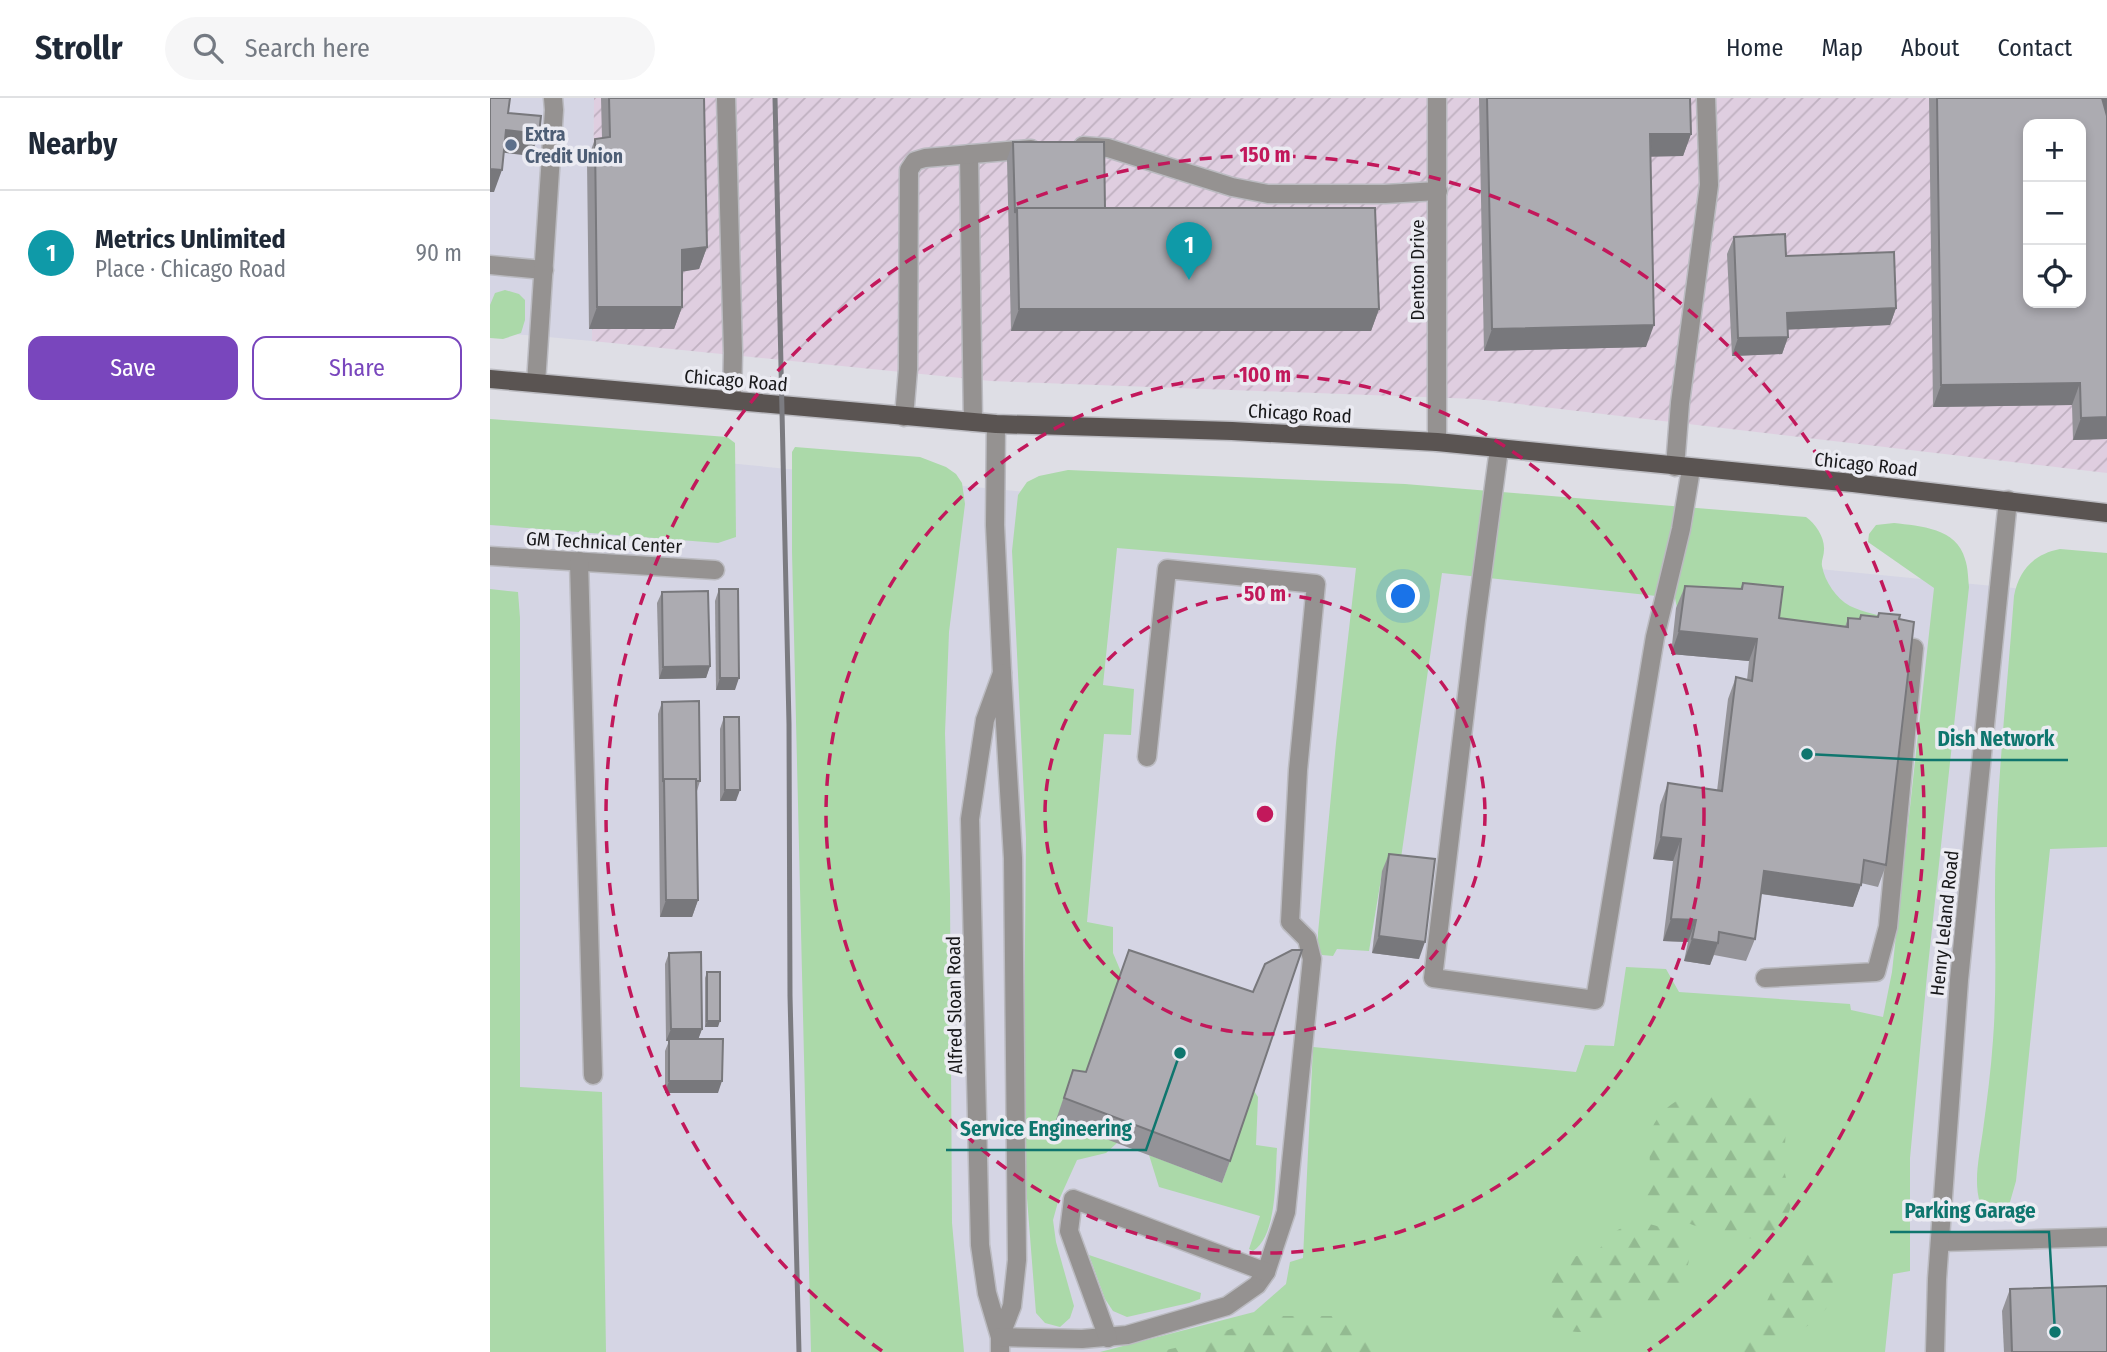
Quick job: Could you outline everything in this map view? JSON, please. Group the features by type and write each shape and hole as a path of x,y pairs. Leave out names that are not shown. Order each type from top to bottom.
{"main road":[{"name":"Chicago Road","path":"490,379 996,424 1309,434 1437,442 2008,500 2107,513"}],"street":[{"path":"536,383 554,110 552,98"},
{"path":"726,98 732,400"},
{"name":"Denton Drive","path":"1437,98 1437,442"},
{"path":"1499,449 1433,978 1595,1000 1655,637 1681,529 1682,389 1709,185 1706,98"},
{"path":"904,417 908,369 909,170 915,161 1076,145 1108,148 1232,187 1268,194 1438,191"},
{"path":"969,154 973,422"},
{"path":"490,265 544,270"},
{"name":"Alfred Sloan Road","path":"996,424 995,525 1013,858 1017,1260 1012,1306 1000,1345"},
{"name":"Henry Leland Road","path":"1935,1352 1937,1279 1959,980 2008,500"},
{"name":"GM Technical Center","path":"490,556 715,570"},
{"path":"579,561 593,1075"},
{"path":"1000,1345 1127,1335 1227,1306 1257,1285 1266,1272 1286,1213 1311,986 1312,959 1307,939 1290,922 1298,770 1316,584 1167,569 1147,757"},
{"path":"1765,978 1876,972 1888,927 1913,648"},
{"name":"Alfred Sloan Road","path":"1000,1345 987,1293 980,1245 970,819 985,720 1002,673"},
{"path":"1108,1338 1069,1231 1073,1199 1266,1272"},
{"path":"1941,1242 2107,1237"}],"shaded area":[{"path":"490,98 594,98 592,341 490,332"},
{"path":"594,98 2107,98 2107,473 1476,399 991,381 592,341"},
{"path":"490,440 2107,597 2107,1352 490,1352"}],"green space":[{"path":"505,290 519,294 525,300 525,320 521,333 503,339 490,338 490,305 495,293"},
{"path":"490,419 727,437 735,443 736,537 718,543 490,525"},
{"path":"795,447 920,457 946,467 956,474 962,483 965,504 949,632 945,733 950,894 952,1223 964,1352 811,1352 792,552 792,452"},
{"path":"1068,470 1405,484 1806,517 1821,536 1824,545 1822,566 1832,589 1845,603 1855,608 1892,619 1906,644 1677,608 1675,598 1442,573 1399,872 1382,873 1369,951 1337,949 1333,956 1322,955 1318,947 1318,933 1356,568 1117,548 1103,685 1134,689 1131,735 1104,734 1087,922 1113,927 1113,953 1121,972 1078,1094 1117,1143 1106,1153 1077,1160 1058,1202 1053,1220 1056,1242 1074,1306 1070,1318 1060,1327 1045,1323 1036,1313 1023,1147 1026,838 1012,551 1018,495 1027,482 1039,476"},
{"path":"1894,523 1936,531 1954,541 1965,559 1969,587 1910,1158 1910,1271 1893,1274 1885,1352 1100,1352 1254,1312 1286,1284 1290,1262 1303,1258 1313,1047 1576,1072 1585,1045 1614,1046 1626,967 1666,969 1679,992 1850,1004 1851,1010 1883,1017 1892,972 1934,588 1868,542 1869,534 1876,525"},
{"path":"2060,549 2107,553 2107,847 2050,849 2016,1181 2006,1216 1998,1216 1990,1214 1982,1207 1977,1176 1993,1040 1997,814 2014,596 2020,578 2029,565 2035,559"},
{"path":"490,589 518,592 520,618 520,1087 602,1092 606,1352 490,1352"},
{"path":"1254,1091 1258,1097 1256,1145 1277,1148 1271,1219 1261,1243 1253,1251 1249,1249 1260,1216 1159,1187 1149,1155 1222,1183"},
{"path":"1712,1091 1776,1105 1784,1119 1784,1167 1790,1209 1781,1225 1766,1237 1741,1237 1703,1228 1668,1214 1648,1200 1645,1185 1650,1169 1648,1141 1654,1123 1675,1102 1692,1094"},
{"path":"1637,1223 1661,1227 1683,1242 1689,1261 1680,1298 1659,1303 1631,1302 1624,1307 1615,1324 1600,1331 1576,1332 1560,1327 1554,1321 1549,1304 1551,1285 1558,1269 1571,1258 1598,1250 1614,1232"},
{"path":"1808,1252 1835,1267 1826,1309 1772,1352 1724,1352 1748,1339 1776,1283"},
{"path":"1089,1255 1201,1293 1200,1299 1127,1317 1113,1311 1105,1299"},
{"path":"1347,1316 1377,1338 1389,1352 1157,1352 1188,1345 1263,1317"}],"building":[{"path":"490,98 510,98 508,113 541,116 539,134 506,130 502,170 490,169"},
{"path":"609,98 704,98 707,247 682,250 682,307 597,307 595,139 610,137"},
{"path":"1487,98 1690,98 1691,134 1650,134 1654,325 1492,329"},
{"path":"1937,98 2102,98 2107,116 2107,417 2081,418 2080,383 1941,385"},
{"path":"1013,142 1104,142 1105,208 1017,208 1015,213"},
{"path":"1017,208 1375,208 1379,309 1019,309"},
{"path":"1785,234 1786,256 1894,252 1896,308 1787,313 1788,337 1738,338 1734,237"},
{"path":"1743,583 1783,587 1779,618 1848,627 1848,618 1860,619 1861,615 1878,617 1879,613 1900,615 1899,619 1914,622 1886,865 1864,860 1861,885 1764,871 1755,939 1719,932 1718,943 1692,939 1696,920 1671,919 1681,839 1661,837 1668,783 1722,791 1736,677 1752,681 1757,639 1679,631 1685,586 1742,589"},
{"path":"719,589 738,589 739,678 720,678"},
{"path":"708,591 710,666 663,667 662,592"},
{"path":"699,701 700,781 664,779 663,782 662,702"},
{"path":"724,717 739,717 740,790 725,790"},
{"path":"664,779 696,779 698,900 666,900"},
{"path":"1389,854 1435,859 1425,942 1379,936"},
{"path":"1129,950 1253,992 1265,964 1292,950 1302,950 1230,1161 1064,1098 1073,1070 1086,1072"},
{"path":"701,952 702,1029 671,1029 669,953"},
{"path":"707,972 720,972 720,1021 707,1021"},
{"path":"669,1039 723,1039 722,1081 669,1081"},
{"path":"2107,1286 2107,1352 2012,1352 2010,1289"}],"railway":[{"path":"775,98 789,724 790,996 799,1352"}],"place":[{"name":"Extra Credit Union","path":"511,145"},
{"name":"Metrics Unlimited","path":"1189,280"},
{"name":"Dish Network","path":"1807,754"},
{"name":"Service Engineering","path":"1180,1053"},
{"name":"Parking Garage","path":"2055,1332"}]}
